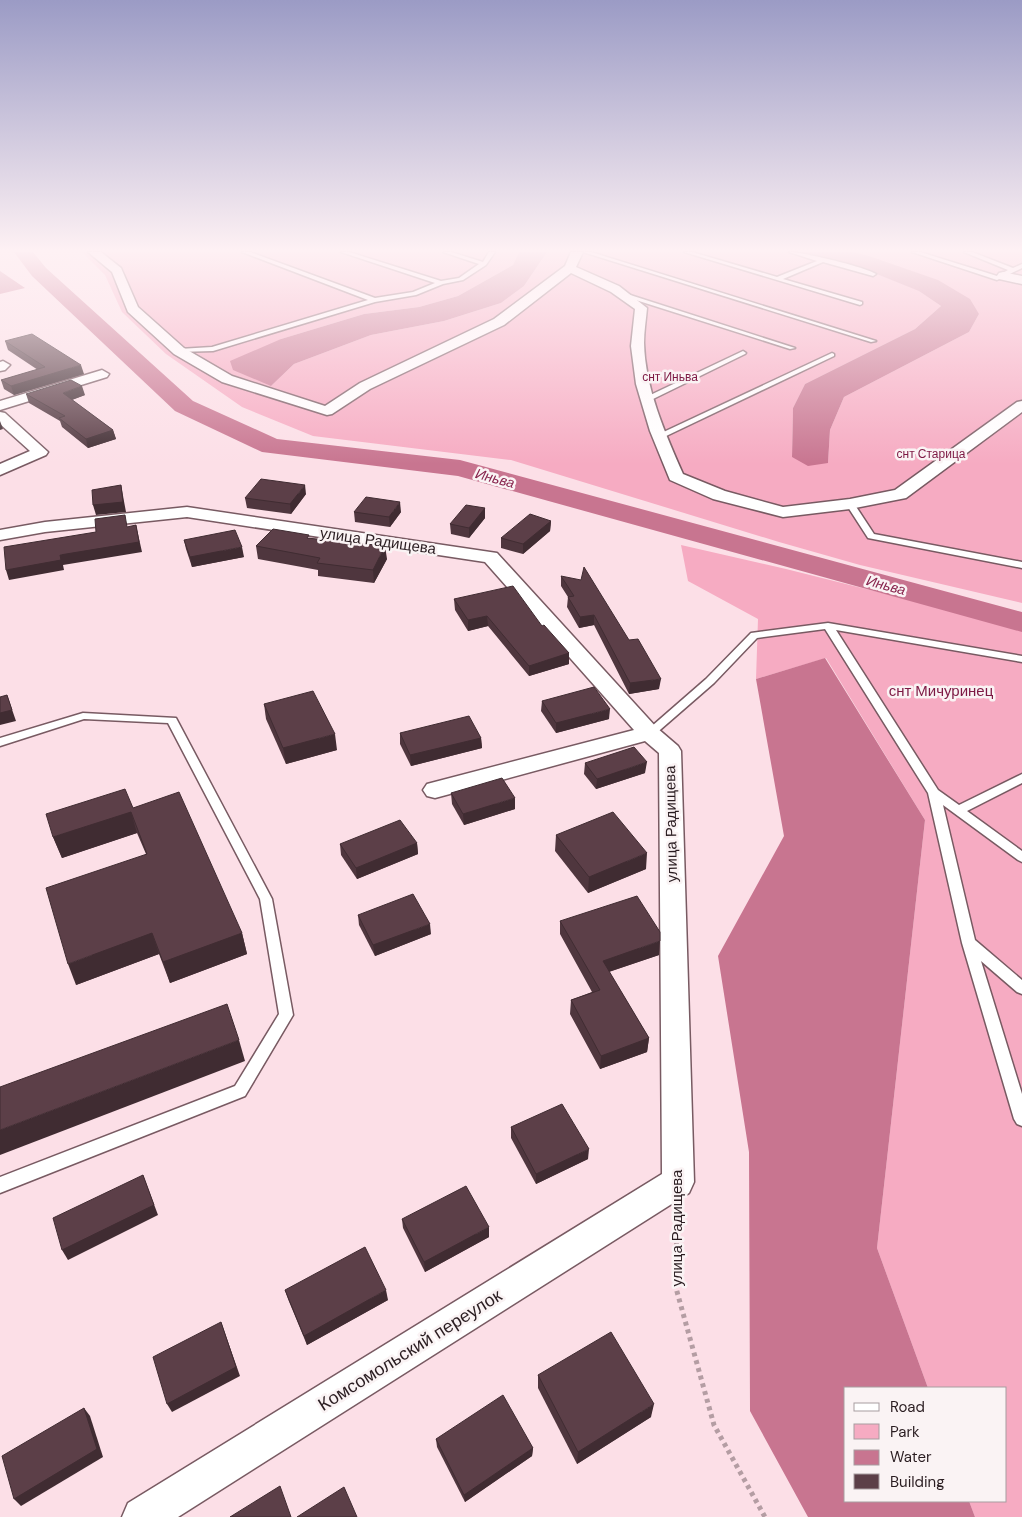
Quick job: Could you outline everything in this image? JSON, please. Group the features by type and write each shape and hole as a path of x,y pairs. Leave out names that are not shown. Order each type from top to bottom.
{"street":[{"path":"147,323 179,351 227,379 327,411 365,386 498,323"},
{"path":"640,323 638,350 651,417 676,478 719,495 783,512 850,504 900,494 1022,406"},
{"path":"0,406 102,374"},
{"path":"0,416 40,452 0,470"},
{"name":"улица Радищева","path":"0,535 45,527 187,512 491,557 649,733 670,751 678,1182"},
{"path":"435,790 649,733"},
{"name":"Комсомольский переулок","path":"142,1517 678,1182"}],"lane":[{"path":"179,351 213,349 299,323"},
{"path":"713,323 792,348"},
{"path":"814,323 873,341"},
{"path":"648,398 743,353"},
{"path":"659,436 832,355"},
{"path":"850,504 871,536 1022,565"},
{"path":"828,626 934,793 969,943 1022,1119"},
{"path":"649,733 710,681 754,635 828,626 1022,659"},
{"path":"0,742 83,716 172,720 266,899 286,1015 240,1091 0,1185"},
{"path":"958,811 1022,778"},
{"path":"934,793 1022,857"},
{"path":"969,943 1022,988"}],"path":[{"name":"улица Радищева","path":"678,1182 676,1288 714,1425 765,1517"}],"green space":[{"name":"снт Иньва","path":"133,323 335,323 281,339 271,386 294,364 371,335 435,323 922,323 915,329 805,384 793,408 792,457 828,463 830,430 844,397 969,332 974,323 1022,323 1022,603 860,565 511,460 313,436 242,407 166,354"},
{"name":"снт Мичуринец","path":"681,545 786,569 1022,628 1022,1517 975,1517 969,1502 1007,1502 1007,1387 928,1387 877,1248 925,820 826,658 756,679 758,619 688,581"}],"water":[{"path":"335,323 435,323 371,335 294,364 271,386 233,370 230,361 281,339"},
{"path":"922,323 974,323 969,332 844,397 830,430 828,463 808,466 792,457 793,408 805,384 915,329"},
{"path":"825,658 925,820 877,1248 928,1387 844,1387 844,1502 969,1502 975,1517 808,1517 750,1411 749,1152 718,956 784,836 756,679"}],"building":[{"path":"32,334 81,365 11,386 1,380 45,367 5,341"},
{"path":"71,380 82,386 63,393 113,430 86,439 59,418 65,416 26,394"},
{"path":"261,479 305,485 290,504 245,498"},
{"path":"121,485 123,502 93,505 92,490"},
{"path":"366,497 400,502 389,517 354,512"},
{"path":"466,505 485,508 469,528 450,524"},
{"path":"530,514 551,521 523,544 501,538"},
{"path":"125,515 127,527 136,525 139,542 60,555 61,560 6,570 4,547 96,532 95,519"},
{"path":"273,529 309,535 307,538 385,546 373,570 317,563 320,558 256,546"},
{"path":"235,530 242,547 190,557 184,540"},
{"path":"584,567 629,640 638,639 661,679 630,683 594,615 580,617 568,597 574,596 561,576 581,580"},
{"path":"513,586 542,626 544,625 569,653 529,666 487,616 468,620 454,599"},
{"path":"594,687 610,709 556,723 542,701"},
{"path":"313,691 335,734 283,748 264,704"},
{"path":"7,695 12,710 0,713 0,697"},
{"path":"469,716 481,738 410,755 400,733"},
{"path":"634,747 647,762 597,779 585,763"},
{"path":"502,778 515,798 463,814 451,793"},
{"path":"125,789 133,808 179,792 242,933 163,962 152,933 68,964 46,888 147,854 131,812 53,837 46,814"},
{"path":"613,812 647,853 589,877 556,835"},
{"path":"400,820 417,843 356,868 340,844"},
{"path":"413,894 430,924 373,945 358,915"},
{"path":"637,896 660,932 660,941 603,961 649,1038 601,1056 571,1000 600,990 560,921"},
{"path":"227,1004 239,1040 0,1130 0,1087"},
{"path":"562,1104 589,1149 536,1174 511,1127"},
{"path":"143,1175 154,1205 62,1250 53,1218"},
{"path":"466,1186 489,1227 424,1262 402,1219"},
{"path":"365,1247 386,1290 304,1336 285,1290"},
{"path":"221,1322 236,1367 167,1404 153,1357"},
{"path":"611,1332 654,1404 578,1452 538,1375"},
{"path":"503,1395 533,1448 464,1495 436,1439"},
{"path":"84,1408 97,1449 14,1499 2,1456"},
{"path":"280,1486 291,1517 230,1517"},
{"path":"344,1487 357,1517 297,1517"}],"waterway":[{"name":"Иньва","path":"94,323 184,406 271,446 460,468 1022,622"}],"park label":[{"name":"снт Старица","path":"931,454"}]}
